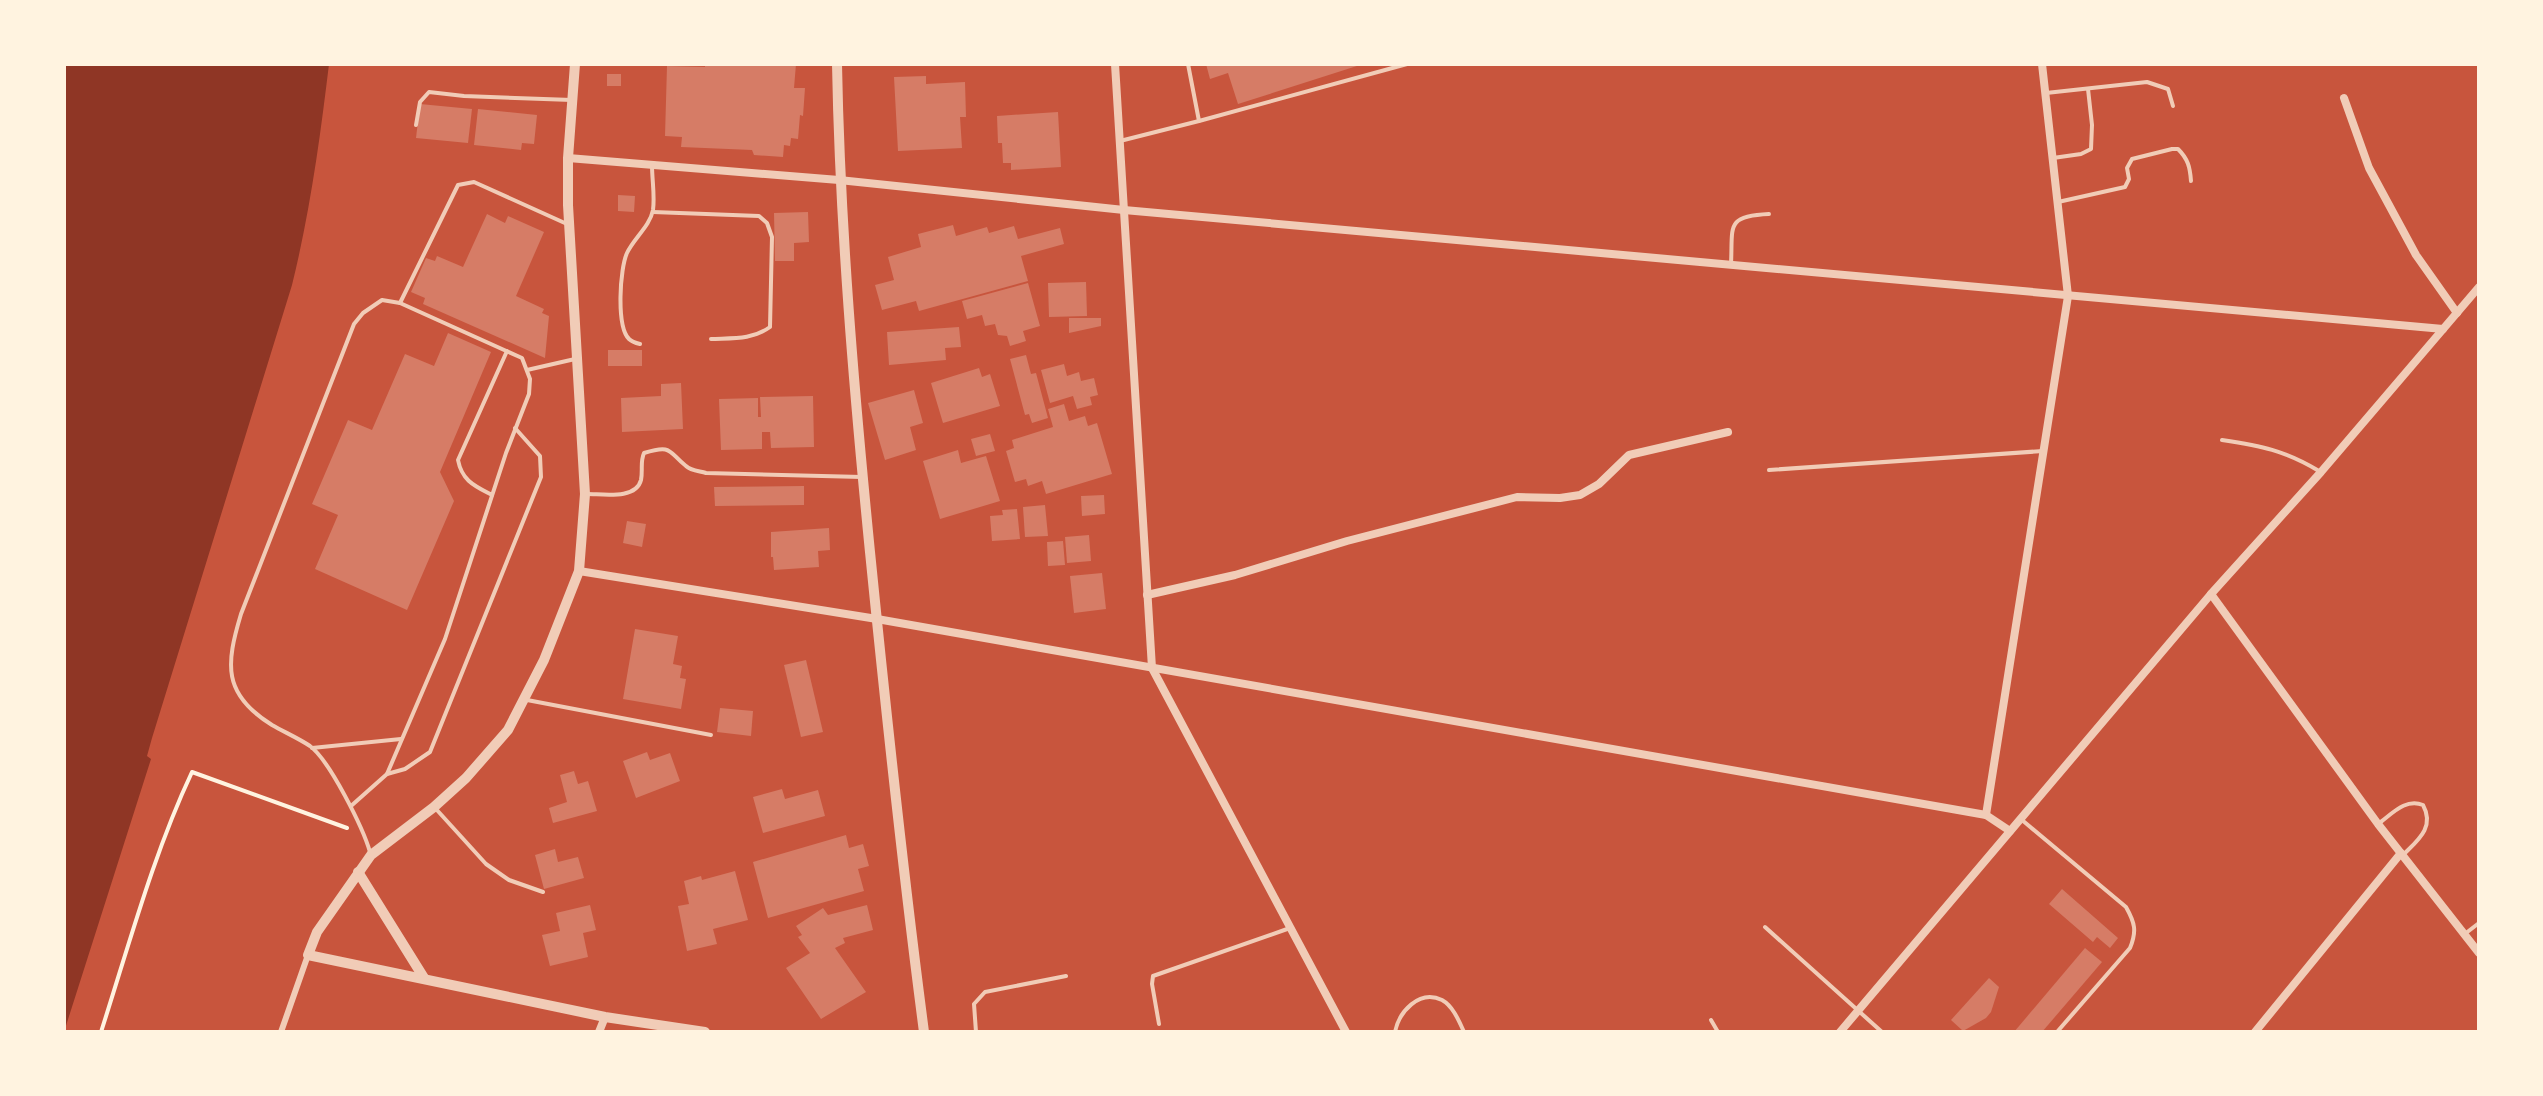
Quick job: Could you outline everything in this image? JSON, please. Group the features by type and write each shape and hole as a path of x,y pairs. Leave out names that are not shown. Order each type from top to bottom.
{"street":[{"path":"281,1032 317,932 358,872 371,855 434,807 508,730 544,660 579,571 585,494 569,226 568,158 575,64"},
{"path":"837,64 839,180 863,477 902,867 924,1032"},
{"path":"1115,64 1152,668 1346,1032"},
{"path":"1986,815 2068,296 2042,64"},
{"path":"2344,98 2369,168 2416,255 2457,313"},
{"path":"568,158 839,180 1124,210 2443,329"},
{"path":"1840,1032 2211,594 2321,472 2479,287"},
{"path":"1147,595 1235,575 1347,541 1517,497 1580,495 1599,484 1629,455 1728,432"},
{"path":"579,571 877,619 1986,815 2010,831"},
{"path":"2211,594 2378,824 2479,953"},
{"path":"2255,1032 2402,854"},
{"path":"358,872 424,978"},
{"path":"308,955 605,1017 705,1032"},
{"path":"599,1032 605,1017"}],"lane":[{"path":"1188,64 1199,121"},
{"path":"1120,141 1407,64"},
{"path":"2046,93 2147,82 2168,89 2173,106"},
{"path":"2053,158 2081,154 2091,149 2088,89"},
{"path":"416,125 420,102 429,92 573,100"},
{"path":"2058,202 2125,187 2129,179 2127,168 2132,159 2172,149 2178,149 2185,157 2190,166 2191,181"},
{"path":"640,344 629,338 623,327 622,265 653,212 652,165"},
{"path":"400,303 458,185 474,182 569,226"},
{"path":"653,212 759,216 767,223 772,237 770,327 760,335 747,338 711,339"},
{"path":"1731,264 1733,226 1737,220 1745,215 1769,214"},
{"path":"351,806 387,774 445,639 529,394 530,379 522,358 400,303 382,300 363,313 354,324 241,614 230,649 229,667 241,698 268,722 312,748 351,806 371,855"},
{"path":"492,495 468,483 460,471 458,460 507,351"},
{"path":"527,370 577,358"},
{"path":"387,774 405,769 430,752 541,477 540,456 515,428"},
{"path":"2222,440 2269,447 2292,455 2321,472"},
{"path":"585,494 624,494 636,489 641,481 644,453 656,450 669,450 690,469 706,473 863,477"},
{"path":"1769,470 2043,451"},
{"path":"525,700 711,735"},
{"path":"312,748 402,738"},
{"path":"2378,824 2406,804 2423,805 2428,818 2426,830 2402,854"},
{"path":"434,807 486,864 509,880 543,892"},
{"path":"2020,819 2126,907 2135,921 2136,934 2130,948 2057,1032"},
{"path":"2464,935 2479,923"},
{"path":"1765,927 1882,1032"},
{"path":"1159,1024 1153,976 1290,928"},
{"path":"976,1032 974,1004 985,992 1066,976"},
{"path":"1395,1032 1407,1008 1426,998 1442,1000 1448,1005 1464,1032"},
{"path":"1711,1020 1718,1032"}],"path":[{"path":"101,1032 155,866 192,772 365,834"}],"shaded area":[{"path":"64,64 329,64 314,175 292,285 152,738 147,756 151,759 64,1032"}],"building":[{"path":"705,64 796,64 794,88 805,88 803,116 800,115 798,139 791,138 790,146 784,145 783,157 754,155 752,150 681,147 682,137 665,136 667,66 705,67"},
{"path":"1206,64 1360,65 1238,104 1228,73 1210,79"},
{"path":"607,74 621,74 621,86 607,86"},
{"path":"926,76 926,84 965,82 966,117 960,117 962,148 898,151 894,77"},
{"path":"420,104 472,109 468,143 416,138"},
{"path":"478,109 537,115 534,144 522,143 521,150 474,145"},
{"path":"1058,112 1061,167 1011,170 1011,163 1003,163 1002,143 998,143 997,116"},
{"path":"618,195 635,196 634,212 618,211"},
{"path":"808,212 809,242 794,243 794,261 775,261 774,213"},
{"path":"487,214 505,223 508,216 544,232 516,296 544,309 542,313 549,316 545,358 423,304 425,298 411,292 426,258 435,261 437,256 463,267"},
{"path":"953,225 956,236 987,227 989,233 1014,226 1018,239 1060,228 1064,244 1021,256 1028,281 919,311 916,301 882,310 875,285 894,280 888,257 921,247 918,234"},
{"path":"1086,282 1087,316 1049,317 1048,283"},
{"path":"1028,283 1040,326 1023,331 1026,341 1010,346 1007,336 998,335 995,324 985,326 982,315 967,319 962,301"},
{"path":"1069,318 1101,318 1101,326 1069,333"},
{"path":"959,327 961,347 945,348 946,360 889,365 887,332"},
{"path":"448,333 491,352 440,472 454,501 407,610 315,569 338,515 312,504 348,420 372,430 405,354 434,366"},
{"path":"608,350 642,350 642,366 608,366"},
{"path":"1026,355 1031,374 1036,373 1048,418 1032,423 1029,414 1025,415 1010,359"},
{"path":"1064,364 1067,376 1079,372 1081,381 1094,378 1098,395 1090,397 1092,405 1077,409 1073,396 1050,403 1041,370"},
{"path":"979,368 982,377 990,374 1000,406 943,423 931,383"},
{"path":"681,383 683,429 622,432 621,398 661,396 661,384"},
{"path":"914,390 923,423 910,427 916,450 885,460 868,403"},
{"path":"813,396 814,447 771,448 770,432 762,432 762,449 721,450 719,399 758,398 758,417 761,417 760,397"},
{"path":"1064,404 1069,421 1085,416 1088,426 1097,423 1112,474 1046,494 1042,481 1028,486 1026,479 1015,482 1006,451 1014,448 1012,440 1053,427 1048,409"},
{"path":"990,434 995,451 976,456 971,439"},
{"path":"958,450 961,463 986,456 1000,501 940,519 923,461"},
{"path":"804,486 804,505 715,506 714,487"},
{"path":"1104,495 1105,514 1082,516 1081,496"},
{"path":"1045,505 1048,536 1025,537 1023,507"},
{"path":"1017,509 1020,539 992,541 990,516 1003,515 1002,510"},
{"path":"627,521 646,524 642,547 623,543"},
{"path":"829,528 830,550 818,551 819,567 774,570 771,532"},
{"path":"1089,535 1091,561 1067,563 1065,537"},
{"path":"1063,541 1065,565 1048,566 1047,542"},
{"path":"1102,573 1106,609 1074,613 1070,576"},
{"path":"635,629 678,636 673,664 682,666 680,678 686,679 681,709 623,699"},
{"path":"806,660 823,732 801,737 784,665"},
{"path":"720,708 753,711 751,736 717,732"},
{"path":"647,752 650,760 670,753 680,781 636,798 623,761"},
{"path":"574,771 578,784 588,781 597,811 553,823 549,808 567,802 560,775"},
{"path":"782,789 785,799 818,790 825,816 763,833 753,797"},
{"path":"846,835 849,848 863,844 869,866 858,869 864,891 768,918 753,862"},
{"path":"555,849 558,862 578,857 584,878 544,889 535,855"},
{"path":"735,871 748,920 713,929 717,944 687,951 678,906 689,904 684,881 701,876 702,880"},
{"path":"2062,889 2118,938 2110,948 2097,937 2093,942 2049,904"},
{"path":"590,905 596,930 583,933 588,957 550,966 542,935 560,931 556,913"},
{"path":"867,905 873,930 843,938 845,943 835,948 866,992 821,1019 786,968 810,953 798,937 802,935 796,926 823,908 828,915"},
{"path":"2085,948 2102,962 2042,1032 2014,1032"},
{"path":"1989,978 1999,987 1991,1012 1963,1031 1951,1020"}]}
